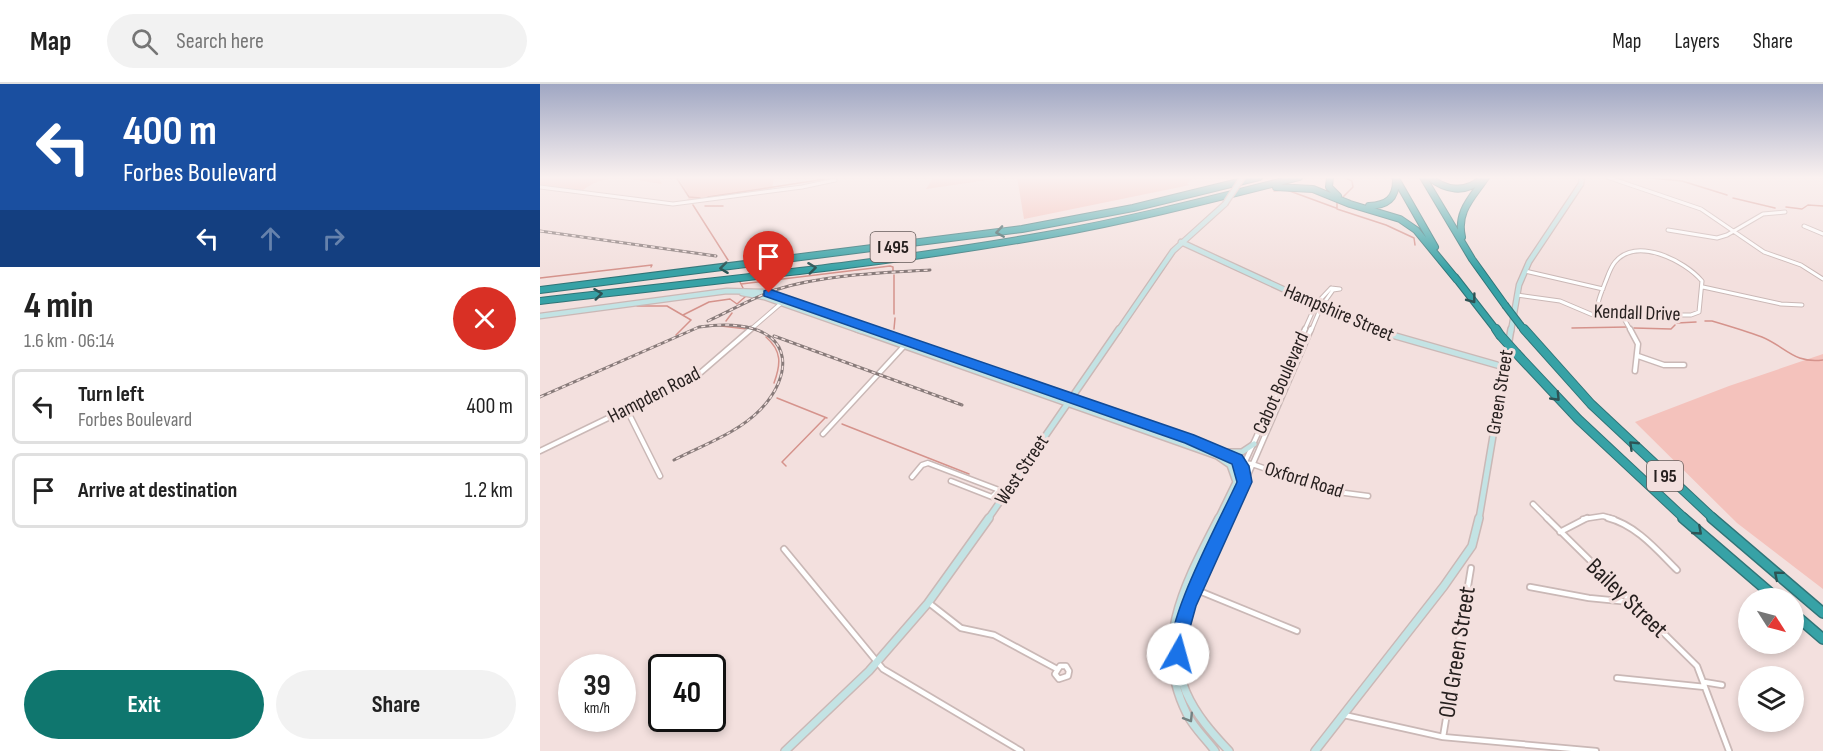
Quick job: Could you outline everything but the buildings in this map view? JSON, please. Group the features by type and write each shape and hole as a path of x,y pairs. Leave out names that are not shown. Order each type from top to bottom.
{"highway":[{"name":"I 495","path":"540,290 990,234 1096,216 1128,208"},
{"name":"I 495","path":"540,301 990,245 1112,223 1173,208"},
{"path":"1363,208 1394,216 1416,230 1457,280"},
{"name":"I 95","path":"1412,208 1457,280 1517,354 1613,454 1765,588"},
{"name":"I 95","path":"1441,208 1476,266 1521,326 1566,378 1645,457 1716,522 1823,613"},
{"path":"1463,208 1459,218 1462,237 1476,266"},
{"path":"1804,623 1823,639"}],"street":[{"name":"West Street","path":"785,751 877,663 928,603 1181,242 1220,208"},
{"name":"Green Street","path":"1315,751 1463,561 1474,542 1516,295 1525,271 1565,208"},
{"path":"1698,208 1764,252 1802,265 1823,279"},
{"path":"1668,230 1710,238 1721,237 1763,214 1785,212"},
{"path":"1804,226 1823,234"},
{"name":"Hampshire Street","path":"1181,242 1391,337 1504,367"},
{"path":"1598,315 1596,303 1618,259 1648,251 1663,254 1689,267 1698,275 1703,287 1781,304 1802,305"},
{"path":"1525,271 1554,279 1576,281 1602,289"},
{"name":"Kendall Drive","path":"1516,295 1560,301 1598,315 1696,314 1701,307 1703,287"},
{"name":"Cabot Boulevard","path":"1242,465 1319,306 1332,289"},
{"path":"540,316 736,294 766,295 1069,401 1222,451 1239,453 1254,444"},
{"name":"Hampden Road","path":"540,451 699,374 784,301"},
{"name":"Cabot Boulevard","path":"1240,482 1252,464 1319,306"},
{"path":"1623,316 1638,344 1635,370"},
{"path":"822,434 906,344"},
{"path":"1638,356 1664,365 1684,365"},
{"path":"1069,401 1228,461 1240,482"},
{"path":"627,410 660,476"},
{"path":"1222,451 1242,465 1240,482 1183,618 1179,635 1179,668 1186,693 1197,714 1230,751"},
{"name":"Oxford Road","path":"1228,461 1242,465 1252,464 1330,491 1368,496"},
{"path":"912,477 920,467 928,463 1006,493"},
{"path":"951,481 992,497 999,490"},
{"path":"1215,751 1189,720 1172,680 1169,658 1170,631 1176,610 1187,586 1240,482"},
{"name":"Bailey Street","path":"1533,504 1692,661 1704,684 1729,751"},
{"path":"1560,532 1590,517 1605,517 1624,523 1677,570"},
{"path":"784,549 877,663 900,680 1019,750"},
{"name":"Old Green Street","path":"1443,737 1471,568"},
{"path":"1187,586 1297,632"},
{"path":"1530,588 1589,598 1632,602"},
{"path":"928,603 961,628 994,635 1057,669"},
{"path":"1617,678 1722,685"},
{"path":"1343,714 1443,737 1596,751"}],"shaded area":[{"path":"1022,208 1077,208 1024,219"},
{"path":"1823,354 1823,589 1737,523 1635,422 1729,386"}],"waterway":[{"path":"695,208 728,260"},
{"path":"1337,208 1386,225 1414,238 1415,245"},
{"path":"1795,208 1803,208"},
{"path":"540,278 652,265 651,267"},
{"path":"741,284 890,266 893,267 893,271"},
{"path":"894,275 894,314"},
{"path":"741,284 743,288"},
{"path":"683,315 709,302 730,299 737,304 745,297"},
{"path":"637,306 667,306 691,320 676,335"},
{"path":"726,321 732,313"},
{"path":"894,329 895,318"},
{"path":"1705,321 1712,321 1762,337 1805,360 1823,360"},
{"path":"1677,323 1696,322"},
{"path":"723,325 721,326 747,329"},
{"path":"1634,328 1671,329 1675,325"},
{"path":"1572,328 1627,327"},
{"path":"766,337 775,347 779,358 774,383"},
{"path":"777,398 827,418"},
{"path":"786,466 782,462 825,418"},
{"path":"842,424 969,474"}],"railway":[{"path":"540,231 716,256"},
{"path":"708,321 758,297 793,285 851,276 930,270"},
{"path":"540,397 699,327 740,326 758,330 770,337 779,347 782,370 778,383 761,409 742,425 720,438 674,460"},
{"path":"774,336 962,405"}],"route":[{"path":"769,293 1190,439 1237,459 1242,466 1245,482 1188,605 1179,635 1178,654"}]}
